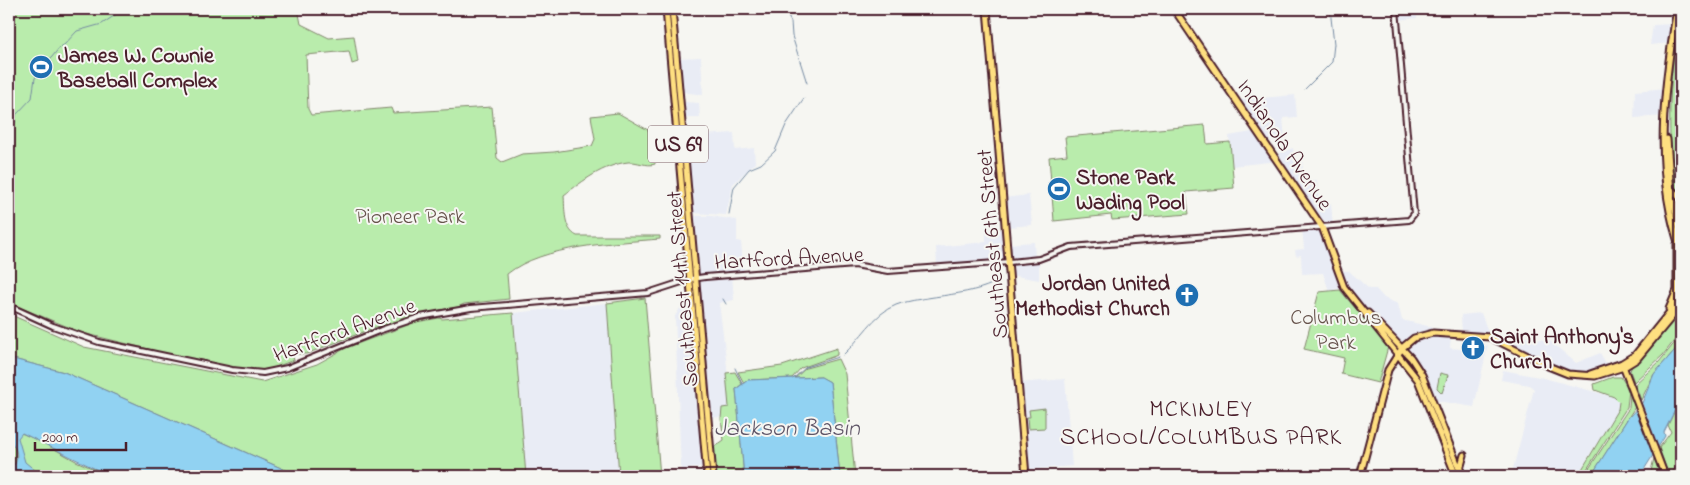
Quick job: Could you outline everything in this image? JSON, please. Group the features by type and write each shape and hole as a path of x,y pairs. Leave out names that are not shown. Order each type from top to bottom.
{"main road":[{"name":"Southeast 14th Street","path":"666,9 713,476"},
{"name":"Southeast 14th Street","path":"672,9 694,279 707,476"},
{"name":"Southeast 6th Street","path":"987,9 1026,476"},
{"name":"Indianola Avenue","path":"1174,9 1322,226 1340,278 1358,304 1400,350 1412,358 1426,382 1460,475"},
{"path":"1677,9 1667,68 1663,156 1681,251"},
{"path":"1665,126 1671,206"},
{"path":"1670,180 1674,195 1681,199"},
{"path":"1671,206 1681,204"},
{"path":"1664,320 1677,290 1679,237"},
{"path":"1623,365 1638,353 1681,298"},
{"path":"1360,476 1386,374 1400,350 1414,338 1433,332 1484,336 1568,374 1584,375 1623,365 1641,356 1681,306"},
{"path":"1623,365 1664,476"},
{"path":"1460,475 1464,455"}],"street":[{"name":"Hartford Avenue","path":"9,306 53,326 99,342 232,370 262,373 293,366 381,330 426,316 479,308 648,292 694,279 855,265 888,271 1009,262 1039,259 1072,247 1411,219 1414,214 1396,9"}],"shaded area":[{"path":"1396,9 1416,9 1417,18 1397,20"},
{"path":"1675,24 1671,43 1650,45 1653,25"},
{"path":"701,57 703,95 683,92 680,58"},
{"path":"1666,88 1666,116 1634,118 1635,91"},
{"path":"1295,95 1297,117 1283,118 1285,139 1266,141 1275,155 1293,148 1295,160 1302,160 1304,181 1317,180 1319,204 1331,203 1333,226 1322,226 1337,271 1349,271 1369,289 1376,289 1384,298 1398,304 1402,320 1432,327 1433,333 1423,334 1402,348 1358,304 1345,287 1329,291 1323,273 1302,274 1301,255 1296,256 1295,250 1304,249 1302,228 1321,227 1279,161 1232,166 1229,136 1252,132 1255,127 1237,100"},
{"path":"684,102 699,103 700,118 685,118"},
{"path":"734,133 735,150 754,148 755,163 733,184 726,215 693,213 686,136"},
{"path":"1029,195 1032,225 1007,227 1004,198"},
{"path":"695,216 711,216 737,220 737,241 741,242 744,274 732,275 734,300 719,303 727,366 730,416 701,419 704,466 681,471 675,316 699,279"},
{"path":"1007,229 1008,244 1034,242 1035,259 1039,259 1039,280 1010,275 1009,262 937,267 936,247 986,242 986,231"},
{"path":"607,303 619,476 526,476 513,313"},
{"path":"1481,313 1490,337 1462,334 1461,315"},
{"path":"1439,335 1451,336 1450,348 1461,349 1464,356 1488,345 1474,407 1437,401 1424,372 1408,352 1408,346 1416,341"},
{"path":"1519,336 1550,341 1576,363 1600,353 1609,368 1585,375 1568,374 1514,349"},
{"path":"1503,370 1544,378 1614,397 1619,402 1618,409 1577,476 1511,476 1534,389 1529,385 1501,380"},
{"path":"1065,379 1072,466 1026,470 1019,383"},
{"path":"1681,452 1681,476 1676,476 1673,469 1679,467 1677,459"}],"green space":[{"name":"Pioneer Park","path":"9,9 298,9 301,24 329,38 354,36 358,62 352,64 349,51 306,55 308,109 311,115 391,108 393,113 492,107 497,158 502,162 522,154 554,152 592,146 595,139 591,116 618,113 655,134 655,164 628,162 610,166 586,179 564,195 567,224 572,233 577,236 660,236 660,239 580,247 540,257 522,264 507,274 509,299 464,304 376,327 306,354 296,354 293,357 294,360 273,368 258,371 197,361 83,333 9,303"},
{"path":"1681,9 1681,226 1672,171 1670,117 1673,63"},
{"path":"1205,125 1207,144 1230,142 1234,188 1186,192 1189,214 1112,220 1111,215 1054,221 1049,157 1067,155 1065,137"},
{"name":"Columbus Park","path":"1340,290 1388,347 1378,383 1341,374 1344,358 1304,349 1319,292"},
{"path":"645,298 660,476 619,476 607,303"},
{"path":"1681,310 1681,332 1663,355 1634,382 1630,371 1631,368 1646,353"},
{"path":"513,313 526,476 299,476 64,372 9,358 9,314 84,347 262,382 317,364 346,348 416,322 439,318"},
{"path":"1681,335 1681,343 1654,374 1641,400 1635,384 1659,362"},
{"path":"837,348 837,355 801,368 792,378 748,380 744,383 738,372 782,366"},
{"path":"838,359 845,374 855,476 840,476 830,382 821,377 795,378 806,368"},
{"path":"735,372 742,384 736,389 744,476 716,476 714,447 724,440 721,419 722,408 729,407 726,373"},
{"path":"1440,373 1448,375 1442,393 1437,388"},
{"path":"1613,377 1621,377 1629,390 1627,407 1587,469 1582,476 1578,476 1618,409 1619,402 1614,397 1595,390 1594,384"},
{"path":"1630,394 1635,407 1591,476 1584,476 1629,408"},
{"path":"1681,398 1681,452 1677,459 1678,467 1673,469 1676,476 1669,476 1659,448 1671,432 1668,425"},
{"path":"1045,408 1045,428 1028,429 1027,417 1030,417 1029,410"},
{"path":"9,428 40,441 76,461 110,476 9,476"},
{"path":"1654,458 1661,476 1650,476"}],"water":[{"path":"1681,343 1681,398 1664,432 1665,436 1640,476 1591,476 1628,418 1642,403 1654,374"},
{"path":"9,358 64,372 299,476 110,476 22,433 18,438 25,462 42,476 9,476 9,465 15,464 17,454 9,440"},
{"name":"Jackson Basin","path":"821,377 830,382 840,476 744,476 736,389 748,380"}],"pier":[{"path":"1641,400 1659,449 1654,458 1635,407"}],"waterway":[{"path":"9,128 15,123 16,115 32,98 35,78 60,47 77,31 102,24 124,9"},
{"path":"784,9 791,22 792,36 807,83"},
{"path":"1305,89 1332,62 1334,44 1330,9"},
{"path":"729,214 734,187 749,169 761,164 775,151 786,125 804,98"},
{"path":"843,355 881,314 896,305 966,292 992,284 1001,278"},
{"path":"723,299 726,304"},
{"path":"793,379 806,367 838,357"},
{"path":"735,368 743,385"}],"place":[{"name":"James W. Cownie Baseball Complex","path":"41,67"},
{"name":"Stone Park Wading Pool","path":"1059,189"},
{"name":"Jordan United Methodist Church","path":"1187,295"},
{"name":"Saint Anthony's Church","path":"1473,348"}],"district":[{"name":"MCKINLEY SCHOOL/COLUMBUS PARK","path":"1201,422"}]}
